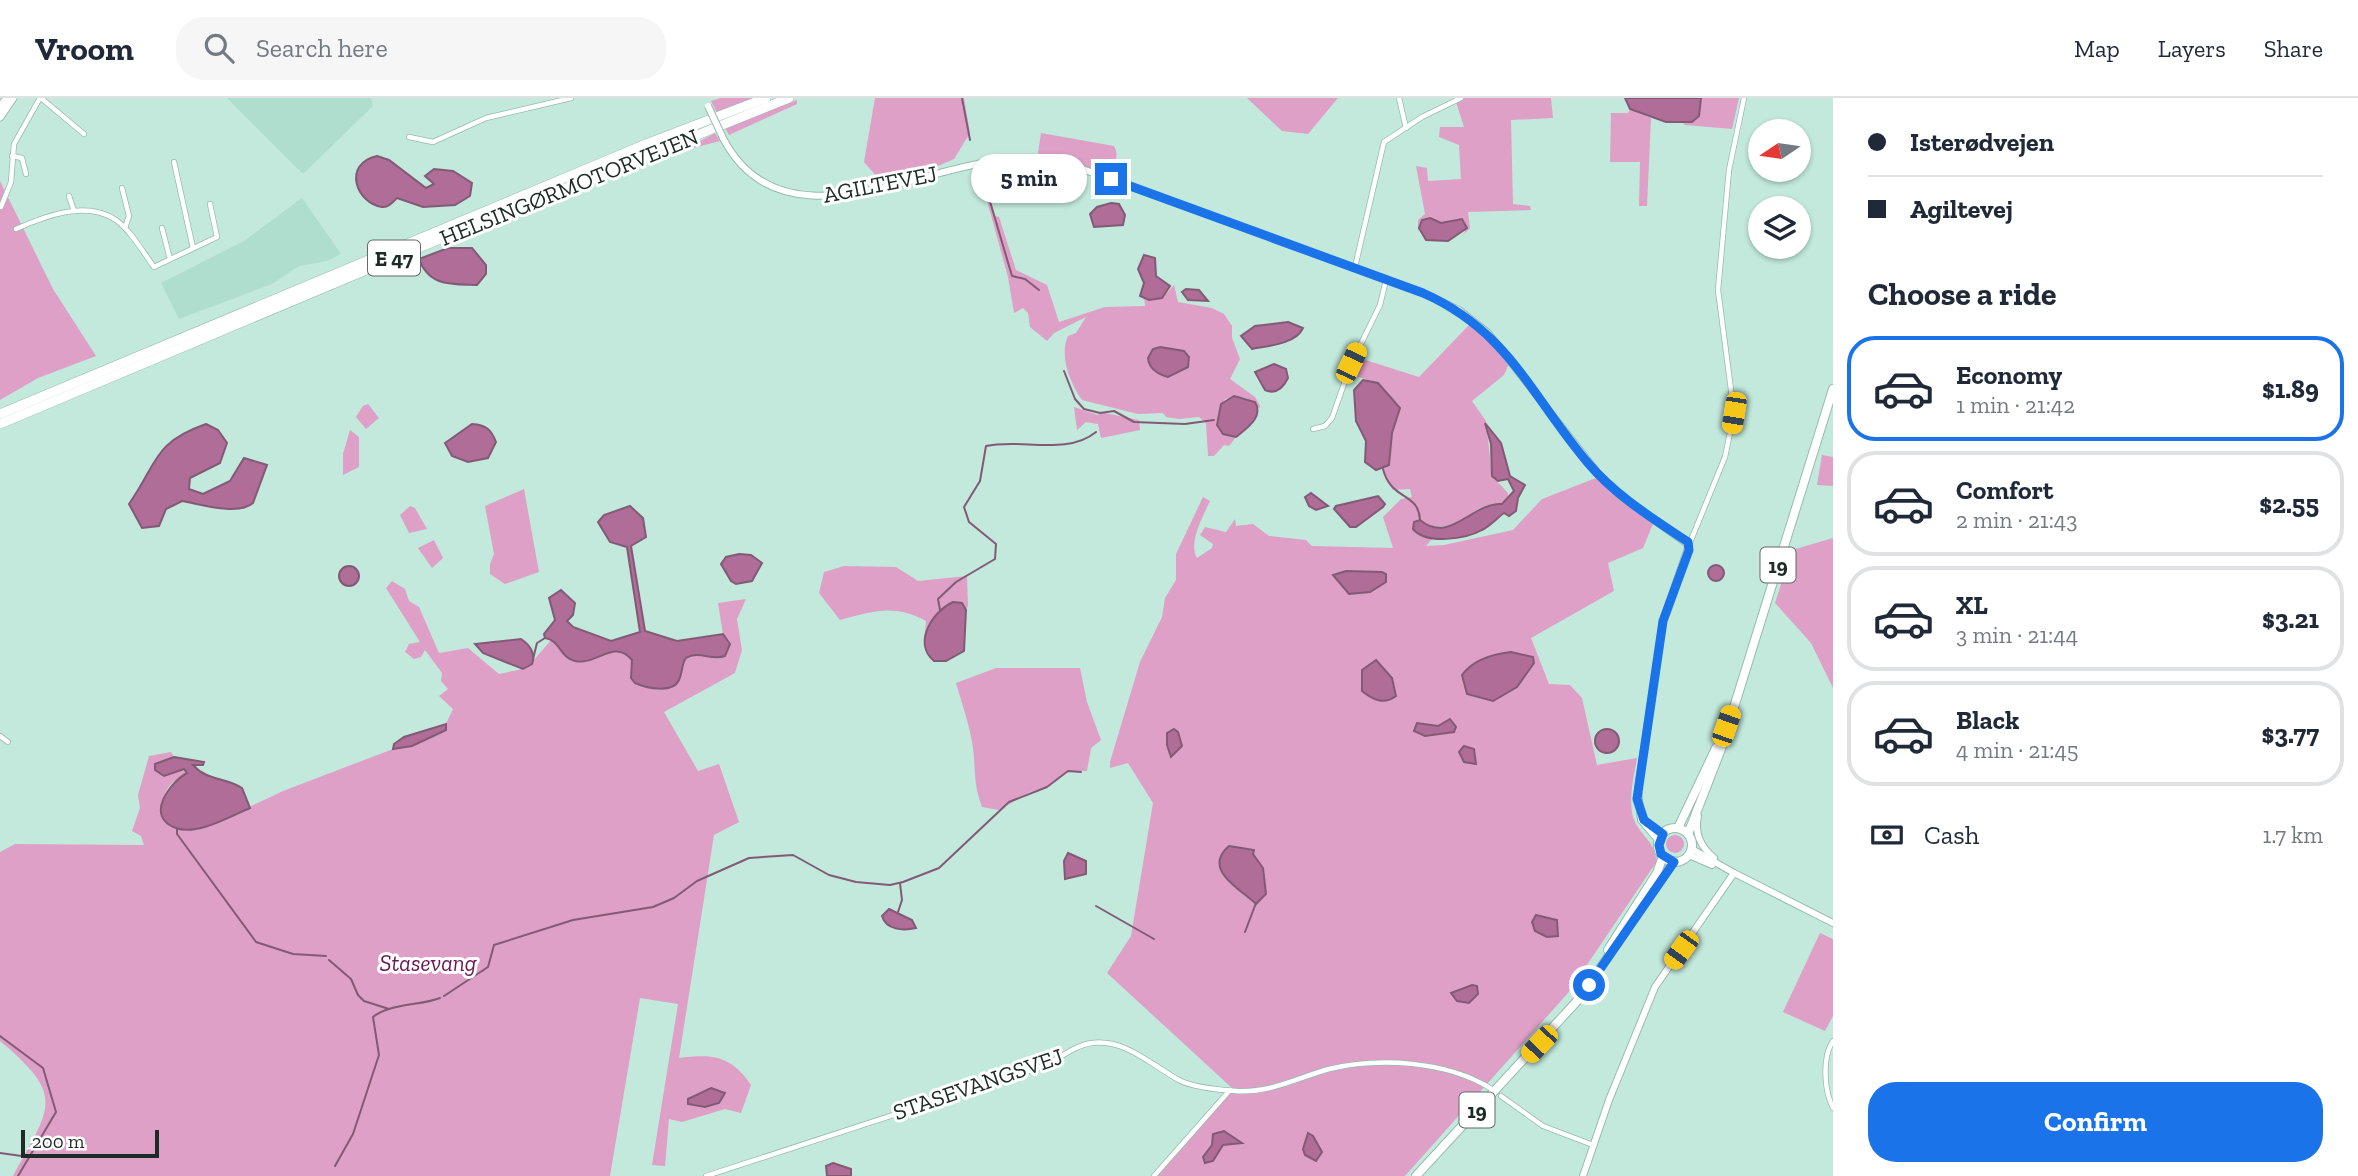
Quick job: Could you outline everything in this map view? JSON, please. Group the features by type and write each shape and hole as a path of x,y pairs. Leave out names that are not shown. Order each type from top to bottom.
{"highway":[{"name":"HELSINGØRMOTORVEJEN","path":"0,414 633,150 766,98"},
{"name":"HELSINGØRMOTORVEJEN","path":"0,424 452,234 789,98"}],"main road":[{"path":"0,107 7,98"},
{"path":"0,117 13,98"},
{"name":"19","path":"1688,834 1713,770 1833,389"},
{"name":"19","path":"1678,828 1722,740"},
{"path":"1678,828 1688,834 1690,852 1674,862 1663,856 1661,837 1678,828"},
{"name":"19","path":"1539,1044 1607,952 1657,873 1663,856"},
{"name":"19","path":"1416,1176 1539,1044 1600,971 1674,862"}],"street":[{"path":"1,207 11,181 12,156 19,132 41,98 84,134"},
{"path":"409,137 433,142 486,118 571,98"},
{"name":"AGILTEVEJ","path":"704,98 723,138 739,162 758,180 783,192 808,197 838,195 995,161 1023,159 1059,163 1355,267 1444,302 1489,333 1600,476 1622,497 1689,545"},
{"path":"1399,98 1406,128"},
{"path":"1355,267 1382,149 1388,139 1461,98"},
{"path":"1661,837 1648,824 1638,807 1638,789 1663,621 1689,545 1725,457 1734,413 1718,290 1729,170 1744,98"},
{"path":"12,156 22,158 26,174"},
{"path":"174,162 193,248"},
{"path":"121,188 129,216 125,228"},
{"path":"69,196 74,211"},
{"path":"16,229 44,216 74,211 103,214 125,228 154,267 217,237 210,204"},
{"path":"162,228 170,259"},
{"path":"1314,429 1325,426 1332,418 1351,363 1380,305 1386,279"},
{"path":"0,736 8,742"},
{"path":"1713,770 1697,830 1704,849 1732,872"},
{"path":"1690,852 1833,923"},
{"path":"1583,1176 1655,987 1732,872"},
{"path":"1833,1041 1828,1049 1826,1063 1828,1096 1833,1108"},
{"name":"STASEVANGSVEJ","path":"706,1176 1044,1066 1093,1043 1139,1054 1184,1082 1230,1090 1266,1090 1329,1069 1357,1065 1438,1068 1476,1079 1490,1088"},
{"path":"1826,1063 1833,1070"},
{"path":"1154,1176 1230,1090"},
{"path":"1501,1096 1543,1126 1593,1145"}],"shaded area":[{"path":"227,98 371,98 373,106 303,174"},
{"path":"1625,98 1701,98 1699,116 1692,122 1666,122 1630,109"},
{"path":"377,156 389,160 426,188 434,184 425,176 434,169 453,171 472,183 470,196 455,205 423,207 397,198 386,207 373,204 360,191 356,175 366,160"},
{"path":"302,198 341,254 327,261 299,266 272,284 179,319 161,283 244,241"},
{"path":"1119,204 1125,215 1123,225 1094,227 1090,214 1097,207"},
{"path":"1430,218 1441,223 1462,219 1467,228 1448,241 1426,240 1419,228 1422,220"},
{"path":"448,248 472,248 486,265 486,274 477,285 442,282 423,268 419,259"},
{"path":"1144,255 1155,258 1156,276 1170,286 1162,298 1149,300 1140,296 1144,283 1138,269"},
{"path":"1186,289 1199,290 1208,301 1188,300 1182,292"},
{"path":"1288,322 1303,328 1294,338 1280,343 1252,349 1241,336 1255,326"},
{"path":"1160,347 1184,351 1189,357 1188,367 1168,377 1157,373 1148,358 1153,349"},
{"path":"1274,364 1286,369 1288,378 1279,390 1273,392 1265,390 1255,372"},
{"path":"1363,380 1378,383 1400,408 1392,433 1389,465 1376,470 1365,462 1366,441 1356,421 1354,390"},
{"path":"1234,396 1255,402 1257,407 1253,422 1236,437 1223,434 1217,425 1221,404"},
{"path":"1485,423 1501,443 1510,476 1525,485 1518,498 1516,511 1509,516 1504,513 1485,528 1466,536 1436,539 1419,534 1413,529 1414,522 1420,520 1441,528 1451,525 1481,509 1502,504 1514,491 1508,479 1498,481 1492,476 1491,444"},
{"path":"206,424 218,430 227,443 220,463 190,478 189,489 203,494 230,481 244,458 267,465 253,503 238,509 229,509 182,501 166,509 159,526 142,528 129,504 158,456 175,439"},
{"path":"472,424 487,428 496,442 488,458 468,462 452,456 445,443"},
{"path":"1311,493 1328,506 1316,510 1309,506 1305,497"},
{"path":"1378,496 1385,504 1383,507 1356,527 1350,527 1334,509 1336,506"},
{"path":"630,506 643,518 646,537 631,546 645,631 677,641 723,634 730,644 725,656 696,655 686,658 679,680 671,687 652,688 635,683 631,678 632,660 618,652 590,660 570,659 554,642 545,638 544,634 555,620 549,598 561,590 575,603 573,615 567,621 573,627 611,641 640,632 627,547 610,542 598,522 604,515"},
{"path":"751,555 762,563 752,581 736,584 731,581 721,564 726,557"},
{"path":"1716,565 1722,567 1722,579 1716,581 1710,579 1708,573 1710,567"},
{"path":"345,566 353,566 359,576 353,586 345,586 339,580 339,572"},
{"path":"1346,571 1382,572 1386,574 1386,582 1370,592 1349,594 1333,575"},
{"path":"953,602 962,603 966,610 964,651 946,661 934,661 928,654 925,637 938,612"},
{"path":"521,639 533,653 532,664 523,669 483,653 475,644"},
{"path":"1511,652 1533,657 1534,663 1517,687 1493,701 1467,694 1462,675 1472,665 1497,654"},
{"path":"1376,660 1392,678 1396,696 1383,701 1362,691 1362,670"},
{"path":"1450,719 1456,727 1454,732 1425,736 1414,731 1417,723 1438,726"},
{"path":"446,724 446,730 412,746 393,749 394,744 404,737"},
{"path":"1174,729 1178,732 1182,746 1171,757 1167,733"},
{"path":"1607,729 1616,732 1619,741 1616,750 1607,753 1598,750 1595,741 1598,732"},
{"path":"1464,746 1474,749 1476,764 1464,762 1459,752"},
{"path":"174,757 204,762 203,765 193,765 204,774 242,788 250,808 214,824 194,829 184,830 167,823 162,816 163,800 180,777 187,773 184,769 164,776 155,770 155,764"},
{"path":"1229,846 1254,850 1253,854 1263,868 1266,894 1256,904 1234,886 1222,871 1219,863"},
{"path":"1068,853 1086,861 1086,874 1065,879 1064,861"},
{"path":"889,909 912,920 916,928 891,927 882,916"},
{"path":"1536,915 1557,920 1558,936 1547,937 1535,931 1532,922"},
{"path":"1472,985 1477,986 1478,994 1469,1003 1457,1001 1451,993"},
{"path":"711,1088 725,1093 719,1103 705,1107 688,1104 688,1099"},
{"path":"1224,1131 1242,1143 1223,1145 1213,1161 1205,1163 1203,1157 1212,1145 1213,1134"},
{"path":"1308,1133 1313,1136 1322,1152 1316,1161 1305,1155 1303,1149"},
{"path":"833,1163 851,1169 851,1176 827,1176 826,1166"}],"green space":[{"path":"721,98 753,98 717,113 711,101"},
{"path":"875,98 964,98 970,133 954,159 920,174 877,177 864,162"},
{"path":"1247,98 1338,98 1308,134 1282,131"},
{"path":"1464,98 1551,98 1553,118 1511,120 1513,204 1530,206 1531,210 1468,212 1470,228 1462,236 1465,232 1462,219 1445,223 1422,220 1418,232 1418,220 1425,214 1416,166 1427,168 1428,181 1461,179 1459,145 1439,137 1440,127 1464,127 1456,102"},
{"path":"1701,98 1739,98 1732,129 1685,125 1682,122 1692,122 1699,116"},
{"path":"797,100 797,104 729,135 725,128"},
{"path":"1630,109 1651,118 1647,206 1639,206 1640,162 1610,162 1611,113 1628,113"},
{"path":"715,133 720,141 682,151"},
{"path":"1041,133 1114,146 1117,157 1114,168 1110,174 1042,157 1038,153"},
{"path":"1020,165 1021,171 997,177 989,171 983,175 995,216 999,217 1016,270 1047,285 1059,322 1105,307 1145,306 1144,297 1150,300 1167,293 1174,285 1178,302 1212,308 1224,314 1232,326 1232,338 1240,359 1230,379 1255,397 1260,406 1259,409 1252,401 1244,398 1225,399 1217,425 1230,436 1236,437 1229,446 1224,445 1214,456 1208,456 1206,423 1199,417 1179,419 1166,417 1163,413 1138,414 1082,400 1070,378 1065,352 1068,336 1076,333 1086,317 1054,333 1047,341 1030,327 1028,313 1023,308 1014,313 1008,277 978,168"},
{"path":"0,181 53,289 96,356 38,378 0,400"},
{"path":"1470,324 1494,344 1509,363 1504,375 1472,401 1486,421 1492,476 1508,493 1508,498 1502,504 1482,507 1461,521 1427,526 1430,538 1433,538 1426,546 1444,545 1513,530 1542,499 1596,478 1653,524 1643,548 1608,563 1614,591 1531,638 1549,684 1570,685 1582,698 1597,765 1637,758 1632,791 1633,817 1651,844 1657,861 1568,993 1405,1176 1155,1176 1232,1088 1107,973 1131,936 1153,803 1128,763 1110,768 1110,762 1140,662 1162,617 1165,598 1176,580 1176,554 1203,497 1210,501 1195,537 1197,558 1212,548 1213,544 1200,535 1205,527 1226,532 1235,519 1236,526 1253,524 1269,536 1306,540 1312,546 1393,548 1383,517 1401,499 1412,497 1410,489 1393,490 1383,469 1390,459 1392,433 1400,408 1378,383 1349,374 1356,357 1419,377"},
{"path":"368,404 379,418 366,429 356,417 363,406"},
{"path":"1074,407 1098,415 1100,412 1139,420 1140,430 1101,438 1098,424 1086,422 1077,430"},
{"path":"350,430 359,437 359,467 343,475 343,454"},
{"path":"1822,455 1833,457 1833,486 1817,485"},
{"path":"524,489 539,572 505,584 490,574 494,554 485,506"},
{"path":"410,506 415,508 427,529 409,533 400,515"},
{"path":"1833,538 1833,688 1811,643 1775,603 1792,550"},
{"path":"434,540 443,558 432,568 418,548"},
{"path":"844,566 896,567 918,581 967,576 968,606 966,610 962,603 947,605 933,620 924,641 926,621 904,612 874,612 840,620 819,593 824,572"},
{"name":"Stasevang","path":"392,581 405,589 409,601 419,607 439,653 468,648 499,674 527,668 552,639 564,655 578,661 610,652 625,653 632,660 631,678 680,676 683,661 692,654 727,653 730,644 723,634 718,603 746,599 737,619 742,650 735,673 664,712 698,771 719,764 739,822 714,835 679,1058 701,1056 720,1059 744,1075 751,1085 741,1113 725,1109 682,1122 669,1119 665,1166 652,1165 678,1004 640,998 610,1176 13,1176 36,1134 46,1104 36,1076 0,1041 0,852 15,844 144,845 141,836 132,831 140,808 138,795 149,756 171,752 174,757 155,764 164,776 184,769 187,774 170,786 161,805 188,829 224,819 283,791 393,749 412,746 446,730 453,709 439,696 448,689 441,681 442,673 425,650 421,657 414,659 405,652 409,644 420,642 386,588"},
{"path":"996,668 1080,668 1087,702 1101,740 1091,748 1087,771 1068,771 1047,787 1030,792 999,810 982,807 979,799 972,740 956,683"},
{"path":"1671,835 1679,835 1684,844 1682,851 1671,853 1666,848 1666,840"},
{"path":"1820,933 1833,939 1833,1016 1825,1031 1783,1012"}],"waterway":[{"path":"962,98 970,140"},
{"path":"981,171 1012,276 1025,279 1039,290"},
{"path":"1064,371 1075,399 1084,409 1100,413 1114,411 1134,422 1185,424 1214,420"},
{"path":"940,610 938,599 956,582 995,559 996,544 969,522 964,507 980,481 986,446 1057,445 1084,439 1096,432"},
{"path":"1383,469 1392,487 1415,505 1420,520"},
{"path":"533,659 537,643 545,638"},
{"path":"444,996 488,967 494,945 573,920 653,907 674,898 697,881 749,858 793,855 829,875 856,882 890,885 903,882 939,868 1009,802 1047,787 1068,771 1081,772"},
{"path":"177,829 177,834 256,942 293,954 326,956"},
{"path":"898,912 902,900 900,883"},
{"path":"1245,932 1256,903"},
{"path":"1096,906 1154,939"},
{"path":"329,960 351,979 358,995 364,1001 389,1009"},
{"path":"335,1166 353,1134 379,1055 373,1017 388,1009 440,998"},
{"path":"0,1036 43,1068 56,1112 18,1176"},
{"path":"0,1153 29,1157"}],"route":[{"path":"1111,179 1355,267 1459,310 1489,333 1502,348 1600,476 1622,497 1688,542 1689,550 1663,621 1637,799 1644,820 1663,834 1659,845 1661,854 1674,862 1589,985"}]}
